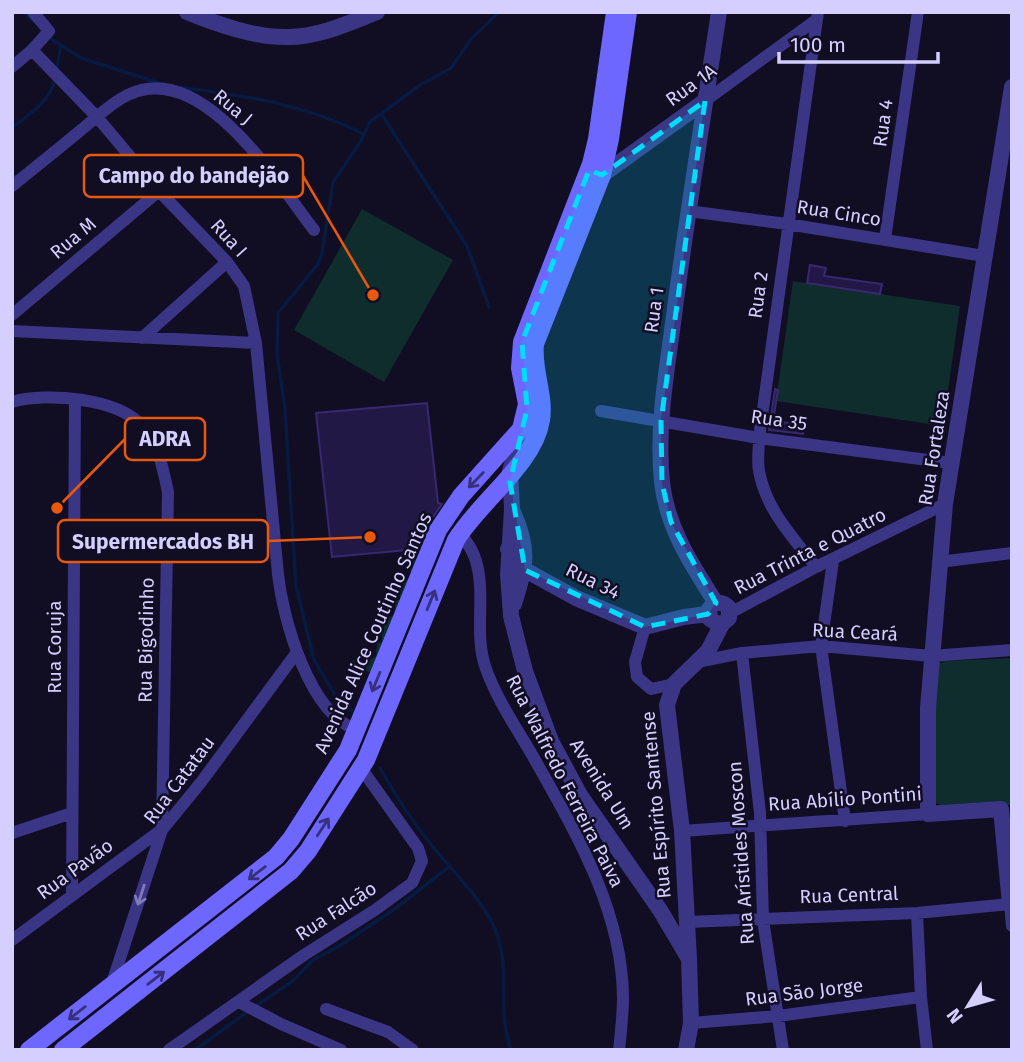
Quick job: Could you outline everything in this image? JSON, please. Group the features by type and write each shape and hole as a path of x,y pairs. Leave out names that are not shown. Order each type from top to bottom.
{"main road":[{"name":"Avenida Alice Coutinho Santos","path":"63,1050 282,880 300,861 362,768 460,533 528,452 538,433 542,408 534,362 537,335 595,173 597,139 615,12"},
{"name":"Avenida Alice Coutinho Santos","path":"29,1050 276,857 341,763 438,530 461,496 522,429 527,409 520,368 522,342 610,139 628,12"}],"street":[{"path":"12,66 32,50 49,30 33,12"},
{"path":"187,12 229,28 287,37 330,30 377,12"},
{"name":"Rua 1","path":"712,608 671,522 662,484 661,421 688,211 719,12"},
{"name":"Rua 4","path":"886,239 918,12"},
{"name":"Rua 1A","path":"595,173 705,101 817,16"},
{"name":"Rua 2","path":"816,567 778,518 764,494 758,468 759,438 817,16"},
{"name":"Rua I","path":"32,50 97,117 159,191 227,262 244,286 256,343 280,593 297,652 314,687 339,721 357,730"},
{"name":"Rua J","path":"12,186 129,94 153,87 182,93 217,114 256,154 313,230"},
{"name":"Rua Fortaleza","path":"929,814 928,708 945,504 1012,90"},
{"name":"Rua M","path":"12,315 159,191"},
{"name":"Rua Cinco","path":"688,211 788,224 984,256"},
{"path":"142,338 227,262"},
{"path":"12,331 256,343"},
{"name":"Rua Bigodinho","path":"12,402 26,398 75,399 119,409 142,425 160,455 168,492 162,830"},
{"name":"Rua Coruja","path":"72,895 75,399"},
{"name":"Rua 35","path":"601,411 759,438 951,463"},
{"name":"Avenida Um","path":"522,429 513,453 510,475 512,509 508,548 511,616 525,671 551,741 580,795 660,909 689,959"},
{"name":"Rua Trinta e Quatro","path":"726,618 816,567 945,504"},
{"name":"Avenida Um","path":"511,616 525,570 525,546 512,509"},
{"name":"Rua Walfredo Ferreira Paiva","path":"460,533 471,548 476,561 479,580 478,634 485,665 496,692 600,883 617,945 623,996 620,1050"},
{"path":"508,548 525,570"},
{"path":"939,562 1012,553"},
{"path":"833,561 821,646 845,821"},
{"name":"Rua 34","path":"525,570 576,598 645,627"},
{"path":"725,604 726,618 713,643 674,684 652,689 637,677 635,662 645,627 725,604"},
{"name":"Rua Ceará","path":"697,662 742,653 821,646 931,656 1012,650"},
{"name":"Rua Catatau","path":"111,986 162,830 202,781 297,652"},
{"name":"Rua Arístides Moscon","path":"742,653 760,825 763,919 783,1050"},
{"name":"Rua Espírito Santense","path":"674,684 667,715 682,831 691,1023 686,1050"},
{"name":"Rua Falcão","path":"169,1050 412,883 422,861 418,848 362,768"},
{"path":"1006,809 1012,926"},
{"name":"Rua Abílio Pontini","path":"682,831 1006,809"},
{"path":"12,833 72,813"},
{"name":"Rua Pavão","path":"12,940 162,830"},
{"name":"Rua Central","path":"687,922 917,913 1011,905"},
{"path":"917,913 921,998 927,1050"},
{"name":"Rua São Jorge","path":"691,1023 778,1016 921,998"},
{"path":"239,1002 341,1050"},
{"path":"326,1009 388,1032 413,1050"}],"highlighted area":[{"path":"705,101 661,421 662,483 671,522 716,603 708,614 645,627 525,570 510,482 527,409 522,342 589,170 602,175"}],"green space":[{"path":"362,209 453,260 384,382 294,330"},
{"path":"793,281 960,306 943,426 776,401"},
{"path":"410,556 421,557 371,673 351,660 366,662 376,656 377,643 382,642 381,618 394,616 396,600 400,600 399,581 411,579"},
{"path":"1012,658 1012,805 963,807 938,804 929,790 939,664 945,661"}],"building":[{"path":"810,265 826,268 824,276 882,284 880,294 807,283"},
{"path":"775,389 778,390 773,421 804,425 803,434 769,430"},
{"path":"427,403 438,503 442,504 428,524 418,549 332,557 316,413"}],"waterway":[{"path":"24,12 33,21"},
{"path":"352,711 338,700 314,660 296,586 285,409 277,354 278,313 318,264 333,182 361,141 370,122 420,85 451,68 472,38 499,12"},
{"path":"48,37 81,58 159,83"},
{"path":"56,72 61,46"},
{"path":"12,128 44,101 55,79"},
{"path":"177,87 273,102 341,123 364,134"},
{"path":"382,115 467,246 489,307"},
{"path":"380,768 412,819 475,897 495,929 503,959 505,1019 511,1050"},
{"path":"256,1006 294,980 313,960 392,911 450,866"},
{"path":"195,1050 250,1010"}],"place":[{"name":"Campo do bandejão","path":"373,295"},
{"name":"ADRA","path":"57,508"},
{"name":"Supermercados BH","path":"370,537"}]}
